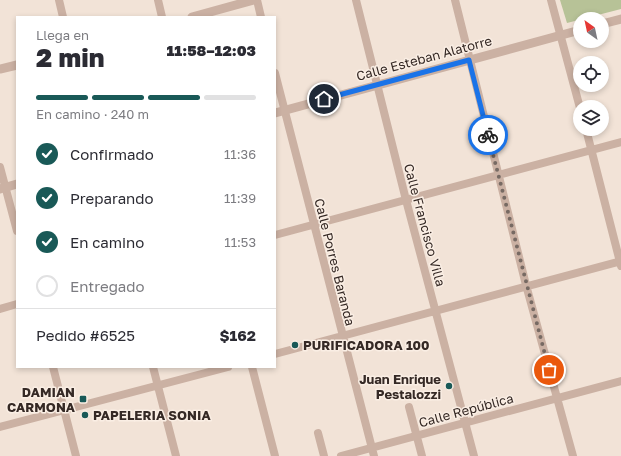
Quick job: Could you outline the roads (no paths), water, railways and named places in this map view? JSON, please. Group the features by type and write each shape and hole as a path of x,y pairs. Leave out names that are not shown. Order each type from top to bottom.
{"street":[{"path":"59,0 63,16"},
{"path":"158,0 162,16"},
{"path":"196,16 255,0 261,16"},
{"name":"Calle Francisco Villa","path":"356,0 406,200 474,456"},
{"path":"455,0 526,285 573,456"},
{"path":"551,0 578,100"},
{"path":"609,22 621,19"},
{"name":"Calle Esteban Alatorre","path":"276,113 573,32"},
{"path":"0,69 16,65"},
{"name":"Calle Porres Baranda","path":"276,77 373,452"},
{"path":"276,354 526,285 621,263 588,136"},
{"path":"276,235 621,142"},
{"path":"0,167 3,188 16,228"},
{"path":"3,188 16,184"},
{"path":"0,309 16,304"},
{"path":"53,368 76,456"},
{"path":"153,368 176,456"},
{"path":"0,427 224,368"},
{"path":"252,368 276,456"},
{"name":"Calle República","path":"342,456 373,452 417,436 621,381"},
{"path":"409,407 422,456"},
{"path":"318,432 324,456"}],"place":[{"name":"PURIFICADORA 100","path":"295,345"},
{"name":"Juan Enrique Pestalozzi","path":"449,386"},
{"name":"DAMIAN CARMONA","path":"83,399"},
{"name":"PAPELERIA SONIA","path":"85,415"}]}
